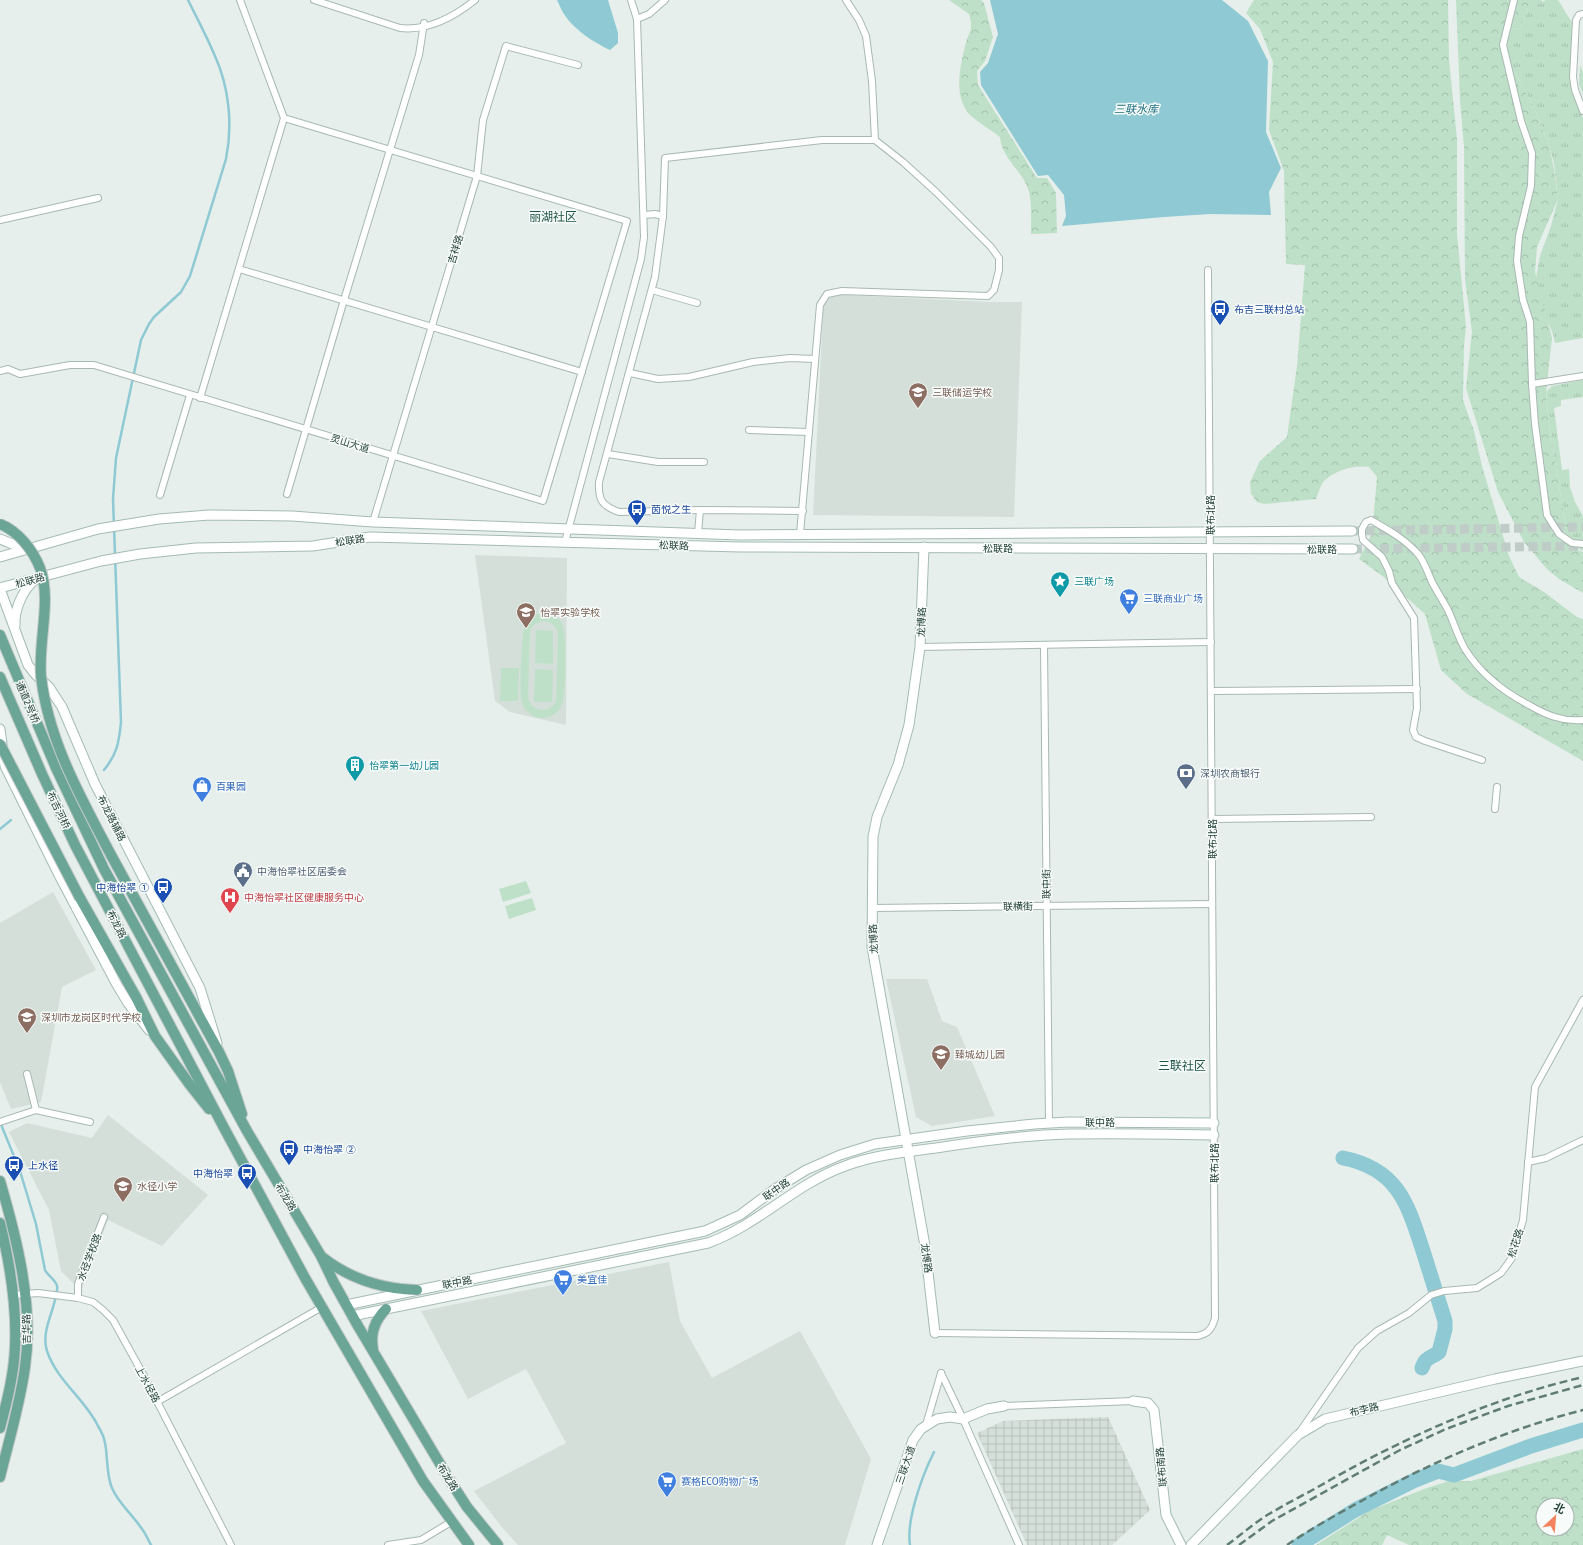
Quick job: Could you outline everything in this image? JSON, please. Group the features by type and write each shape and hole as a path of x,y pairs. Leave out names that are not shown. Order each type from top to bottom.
{"main road":[{"path":"0,524 10,529 27,546 40,567 44,582 45,598 40,659 43,688 49,718 68,769 111,855 219,1052 234,1086 247,1131"},
{"name":"通道2号桥","path":"0,635 56,768"},
{"name":"通道2号桥","path":"0,677 42,774"},
{"path":"0,744 80,898 136,997 155,1036 190,1085 223,1126"},
{"name":"布吉河桥","path":"56,768 88,838"},
{"name":"布吉河桥","path":"42,774 75,845"},
{"name":"布龙路","path":"88,838 157,969 247,1131 321,1256 352,1316 458,1493 477,1520 498,1545"},
{"name":"布龙路","path":"75,845 223,1126 322,1307 423,1481 469,1545"},
{"name":"吉华路","path":"0,1181 13,1226 23,1277 27,1325 26,1366 18,1407 0,1477"},
{"name":"吉华路","path":"0,1224 8,1257 13,1294 15,1348 10,1389 0,1428"},
{"path":"321,1256 342,1271 366,1282 391,1288 416,1290"},
{"path":"373,1351 372,1338 375,1325 386,1309"}],"street":[{"path":"200,398 284,118 240,0"},
{"path":"314,0 400,28 411,29 440,21 475,0"},
{"path":"565,542 641,259 644,237 637,19 631,0"},
{"path":"637,19 649,14 665,0"},
{"path":"846,0 859,20 866,36 872,81 875,140"},
{"path":"1514,0 1503,45 1521,121 1532,153 1531,186 1519,236 1517,261 1523,300 1530,322 1535,424 1547,515 1559,534 1572,543 1583,544"},
{"path":"1583,14 1579,15 1576,20 1573,77 1575,90 1583,110"},
{"path":"287,494 344,300 419,55 423,26"},
{"name":"吉祥路","path":"373,522 477,176 483,120 506,46 578,65"},
{"path":"239,269 582,372 627,221 284,118"},
{"path":"800,534 820,305 827,294 842,291 988,296 994,290 997,283 999,258 991,247 936,192 903,162 875,140 822,140 665,158 663,216 656,277 599,482 598,494 602,502 608,508 619,512 700,510 802,511"},
{"path":"0,220 98,198"},
{"path":"644,215 655,214 663,216"},
{"name":"联布北路","path":"935,1333 1197,1336 1204,1335 1209,1331 1215,1318 1208,270"},
{"path":"652,290 697,303"},
{"path":"630,373 658,379 689,377 753,362 790,358 815,359"},
{"name":"灵山大道","path":"0,371 8,369 20,374 70,365 94,365 543,501 582,372"},
{"path":"1532,384 1583,376"},
{"path":"160,495 190,395"},
{"path":"749,430 809,432"},
{"path":"608,454 658,462 704,462"},
{"path":"698,533 700,510"},
{"name":"松联路","path":"0,557 98,529 183,516 231,515 292,516 373,522 698,533 924,534 1352,531"},
{"path":"1482,760 1416,737 1413,730 1417,708 1414,618 1392,584 1389,571 1382,557 1363,540 1362,534 1366,522 1371,520 1408,542 1419,556 1448,611 1466,650 1481,670 1508,693 1543,713 1560,719 1574,721 1583,720"},
{"name":"松联路","path":"0,589 101,560 140,554 196,548 312,546 370,537 740,547 1353,549"},
{"path":"0,539 16,546 36,547"},
{"name":"龙博路","path":"924,547 920,647 906,738 898,765 881,807 875,828 873,847 872,947 929,1271 935,1333"},
{"path":"15,629 15,621 20,602 29,584 36,578"},
{"name":"布龙路辅路","path":"0,589 28,665 49,688 62,707 95,784 200,988 219,1052"},
{"path":"920,647 1211,642"},
{"name":"联中街","path":"1044,645 1049,1123"},
{"path":"1211,691 1417,689"},
{"path":"0,729 5,766 25,809 117,985 128,1003 155,1036"},
{"path":"1495,809 1497,787"},
{"path":"1212,819 1371,817"},
{"name":"联横街","path":"872,908 1212,904"},
{"name":"松花路","path":"1298,1435 1358,1348 1377,1331 1409,1314 1431,1295 1444,1291 1477,1288 1501,1273 1512,1258 1523,1220 1535,1086 1583,1000"},
{"path":"27,1074 36,1110"},
{"path":"0,1122 36,1110 90,1122"},
{"name":"联中路","path":"346,1305 705,1231 740,1215 790,1179 823,1162 876,1144 1000,1127 1049,1123 1214,1123"},
{"name":"联中路","path":"352,1316 708,1243 746,1226 797,1189 828,1173 866,1159 1002,1139 1068,1134 1214,1135"},
{"path":"1528,1162 1546,1158 1583,1140"},
{"name":"水径学校路","path":"75,1297 78,1284 104,1217"},
{"name":"上水径路","path":"13,1294 38,1293 75,1297 93,1302 113,1320 231,1545"},
{"path":"157,1402 322,1307"},
{"name":"布李路","path":"1191,1545 1298,1435 1325,1419 1495,1379 1583,1361"},
{"path":"926,1425 941,1373 1019,1545"},
{"path":"963,1419 987,1409 1004,1406 1133,1401"},
{"name":"联布南路","path":"1133,1401 1148,1403 1154,1410 1166,1515 1181,1545"},
{"name":"三联大道","path":"877,1545 913,1440 926,1425 944,1417 963,1419"},
{"path":"388,1545 421,1540 451,1522"}],"shaded area":[{"name":"三联储运学校","path":"824,294 990,302 1022,302 1014,517 813,515"},
{"name":"怡翠实验学校","path":"475,555 567,558 566,725 510,712 495,701"},
{"name":"深圳市龙岗区时代学校","path":"53,892 96,970 62,987 41,1102 11,1109 0,1082 0,923"},
{"name":"臻城幼儿园","path":"886,979 927,979 942,1021 957,1027 995,1116 932,1126 916,1117"},
{"name":"水径小学","path":"108,1115 208,1195 162,1246 108,1220 81,1291 61,1271 49,1210 9,1132 27,1123 92,1138"},
{"path":"669,1262 680,1321 712,1378 800,1331 871,1459 845,1545 518,1545 500,1525 474,1491 566,1443 526,1369 468,1399 421,1311"},
{"path":"1108,1417 1150,1510 1112,1545 1027,1545 977,1433 1003,1421"}],"green space":[{"path":"949,0 981,0 984,3 993,37 985,61 977,71 978,85 1037,178 1047,178 1056,193 1057,233 1031,234 1031,202 1026,185 1004,152 1000,137 970,115 961,100 959,82 960,72 971,24 969,14"},
{"path":"1254,0 1448,0 1449,60 1457,139 1457,234 1466,327 1464,345 1463,400 1474,431 1482,466 1509,556 1519,577 1544,592 1577,617 1583,619 1583,761 1467,694 1441,670 1425,614 1385,578 1359,559 1372,533 1377,477 1369,467 1345,469 1329,477 1324,481 1316,499 1264,504 1257,502 1251,494 1250,482 1260,461 1287,437 1297,366 1305,265 1286,264 1284,171 1269,130 1273,62 1260,29 1246,13"},
{"path":"1456,0 1542,0 1541,3 1530,3 1520,29 1513,28 1508,38 1507,47 1510,64 1533,105 1549,145 1554,169 1558,199 1537,247 1535,272 1552,338 1546,393 1549,424 1565,522 1579,551 1583,552 1583,593 1559,579 1547,569 1524,542 1498,492 1466,388 1472,332 1465,279 1464,147 1460,100"},
{"path":"1545,0 1558,0 1573,24 1571,83 1583,118 1583,338 1555,343 1553,334 1543,311 1536,278 1540,256 1551,226 1558,199 1554,163 1549,145 1533,105 1510,64 1507,47 1508,38 1513,28 1520,29 1530,3"},
{"path":"1580,65 1583,72 1583,94 1579,84"},
{"path":"1583,380 1583,397 1561,400 1561,406 1554,408 1562,470 1569,469 1570,487 1575,502 1583,516 1583,549 1581,551 1574,542 1565,522 1549,424 1546,392 1552,386"},
{"path":"541,613 553,616 562,623 565,638 564,690 562,705 555,714 543,718 533,716 528,712 522,703 521,697 521,662 524,627 528,620","holes":["545,621 551,623 555,627 558,635 556,701 549,708 540,710 532,706 528,696 530,630 535,624"]},
{"path":"536,630 553,631 553,664 535,663"},
{"path":"501,668 519,668 518,701 500,701"},
{"path":"535,669 553,670 552,702 534,702"},
{"path":"526,881 531,893 503,902 499,889"},
{"path":"532,898 536,910 509,919 505,906"},
{"path":"1583,1449 1583,1545 1409,1545 1387,1535 1382,1545 1316,1545 1369,1511 1424,1489 1449,1481 1471,1481"}],"water":[{"path":"557,0 608,0 618,33 618,43 610,50 586,36 570,22 563,13"},
{"name":"三联水库","path":"990,0 1222,0 1248,21 1268,61 1266,132 1281,168 1269,192 1271,215 1210,214 1062,226 1066,216 1064,195 1048,175 1038,176 981,85 980,72 988,63 998,34"}],"waterway":[{"path":"104,770 112,759 117,748 121,722 113,499 116,458 141,340 154,317 181,292 190,276 226,159 228,146 229,120 224,80 212,49 188,0"},
{"path":"0,829 11,820"},
{"path":"0,1122 20,1171 36,1224 45,1270 55,1282 57,1287 55,1302 46,1330 45,1337 47,1351 57,1372 86,1407 100,1430 105,1443 109,1477 112,1488 118,1499 143,1531 151,1545"},
{"path":"1343,1158 1362,1163 1377,1171 1389,1180 1406,1205 1412,1220 1445,1321 1445,1329 1439,1352 1427,1360 1422,1368"},
{"path":"1299,1545 1355,1510 1413,1481 1438,1471 1454,1475 1531,1446 1583,1430"},
{"path":"910,1545 910,1523 916,1498 934,1452"}],"tunnel":[{"path":"1352,531 1583,527"},
{"path":"1353,549 1583,546"}],"railway":[{"path":"1227,1545 1258,1521 1277,1510 1360,1464 1421,1433 1484,1407 1583,1377"},
{"path":"1239,1545 1272,1521 1400,1450 1446,1429 1508,1406 1583,1385"},
{"path":"1287,1545 1374,1494 1425,1468 1502,1435 1583,1410"}],"place":[{"name":"布吉三联村总站","path":"1220,326"},
{"name":"三联储运学校","path":"918,409"},
{"name":"茵悦之生","path":"637,526"},
{"name":"三联广场","path":"1060,598"},
{"name":"三联商业广场","path":"1129,615"},
{"name":"怡翠实验学校","path":"526,629"},
{"name":"怡翠第一幼儿园","path":"355,782"},
{"name":"深圳农商银行","path":"1186,790"},
{"name":"百果园","path":"202,803"},
{"name":"中海怡翠社区居委会","path":"243,888"},
{"name":"中海怡翠 ①","path":"163,904"},
{"name":"中海怡翠社区健康服务中心","path":"230,914"},
{"name":"深圳市龙岗区时代学校","path":"27,1034"},
{"name":"臻城幼儿园","path":"941,1071"},
{"name":"中海怡翠 ②","path":"289,1166"},
{"name":"上水径","path":"14,1182"},
{"name":"中海怡翠","path":"247,1190"},
{"name":"水径小学","path":"123,1203"},
{"name":"美宜佳","path":"563,1296"},
{"name":"赛格ECO购物广场","path":"667,1498"}],"district":[{"name":"丽湖社区","path":"553,217"},
{"name":"三联社区","path":"1182,1066"}]}
